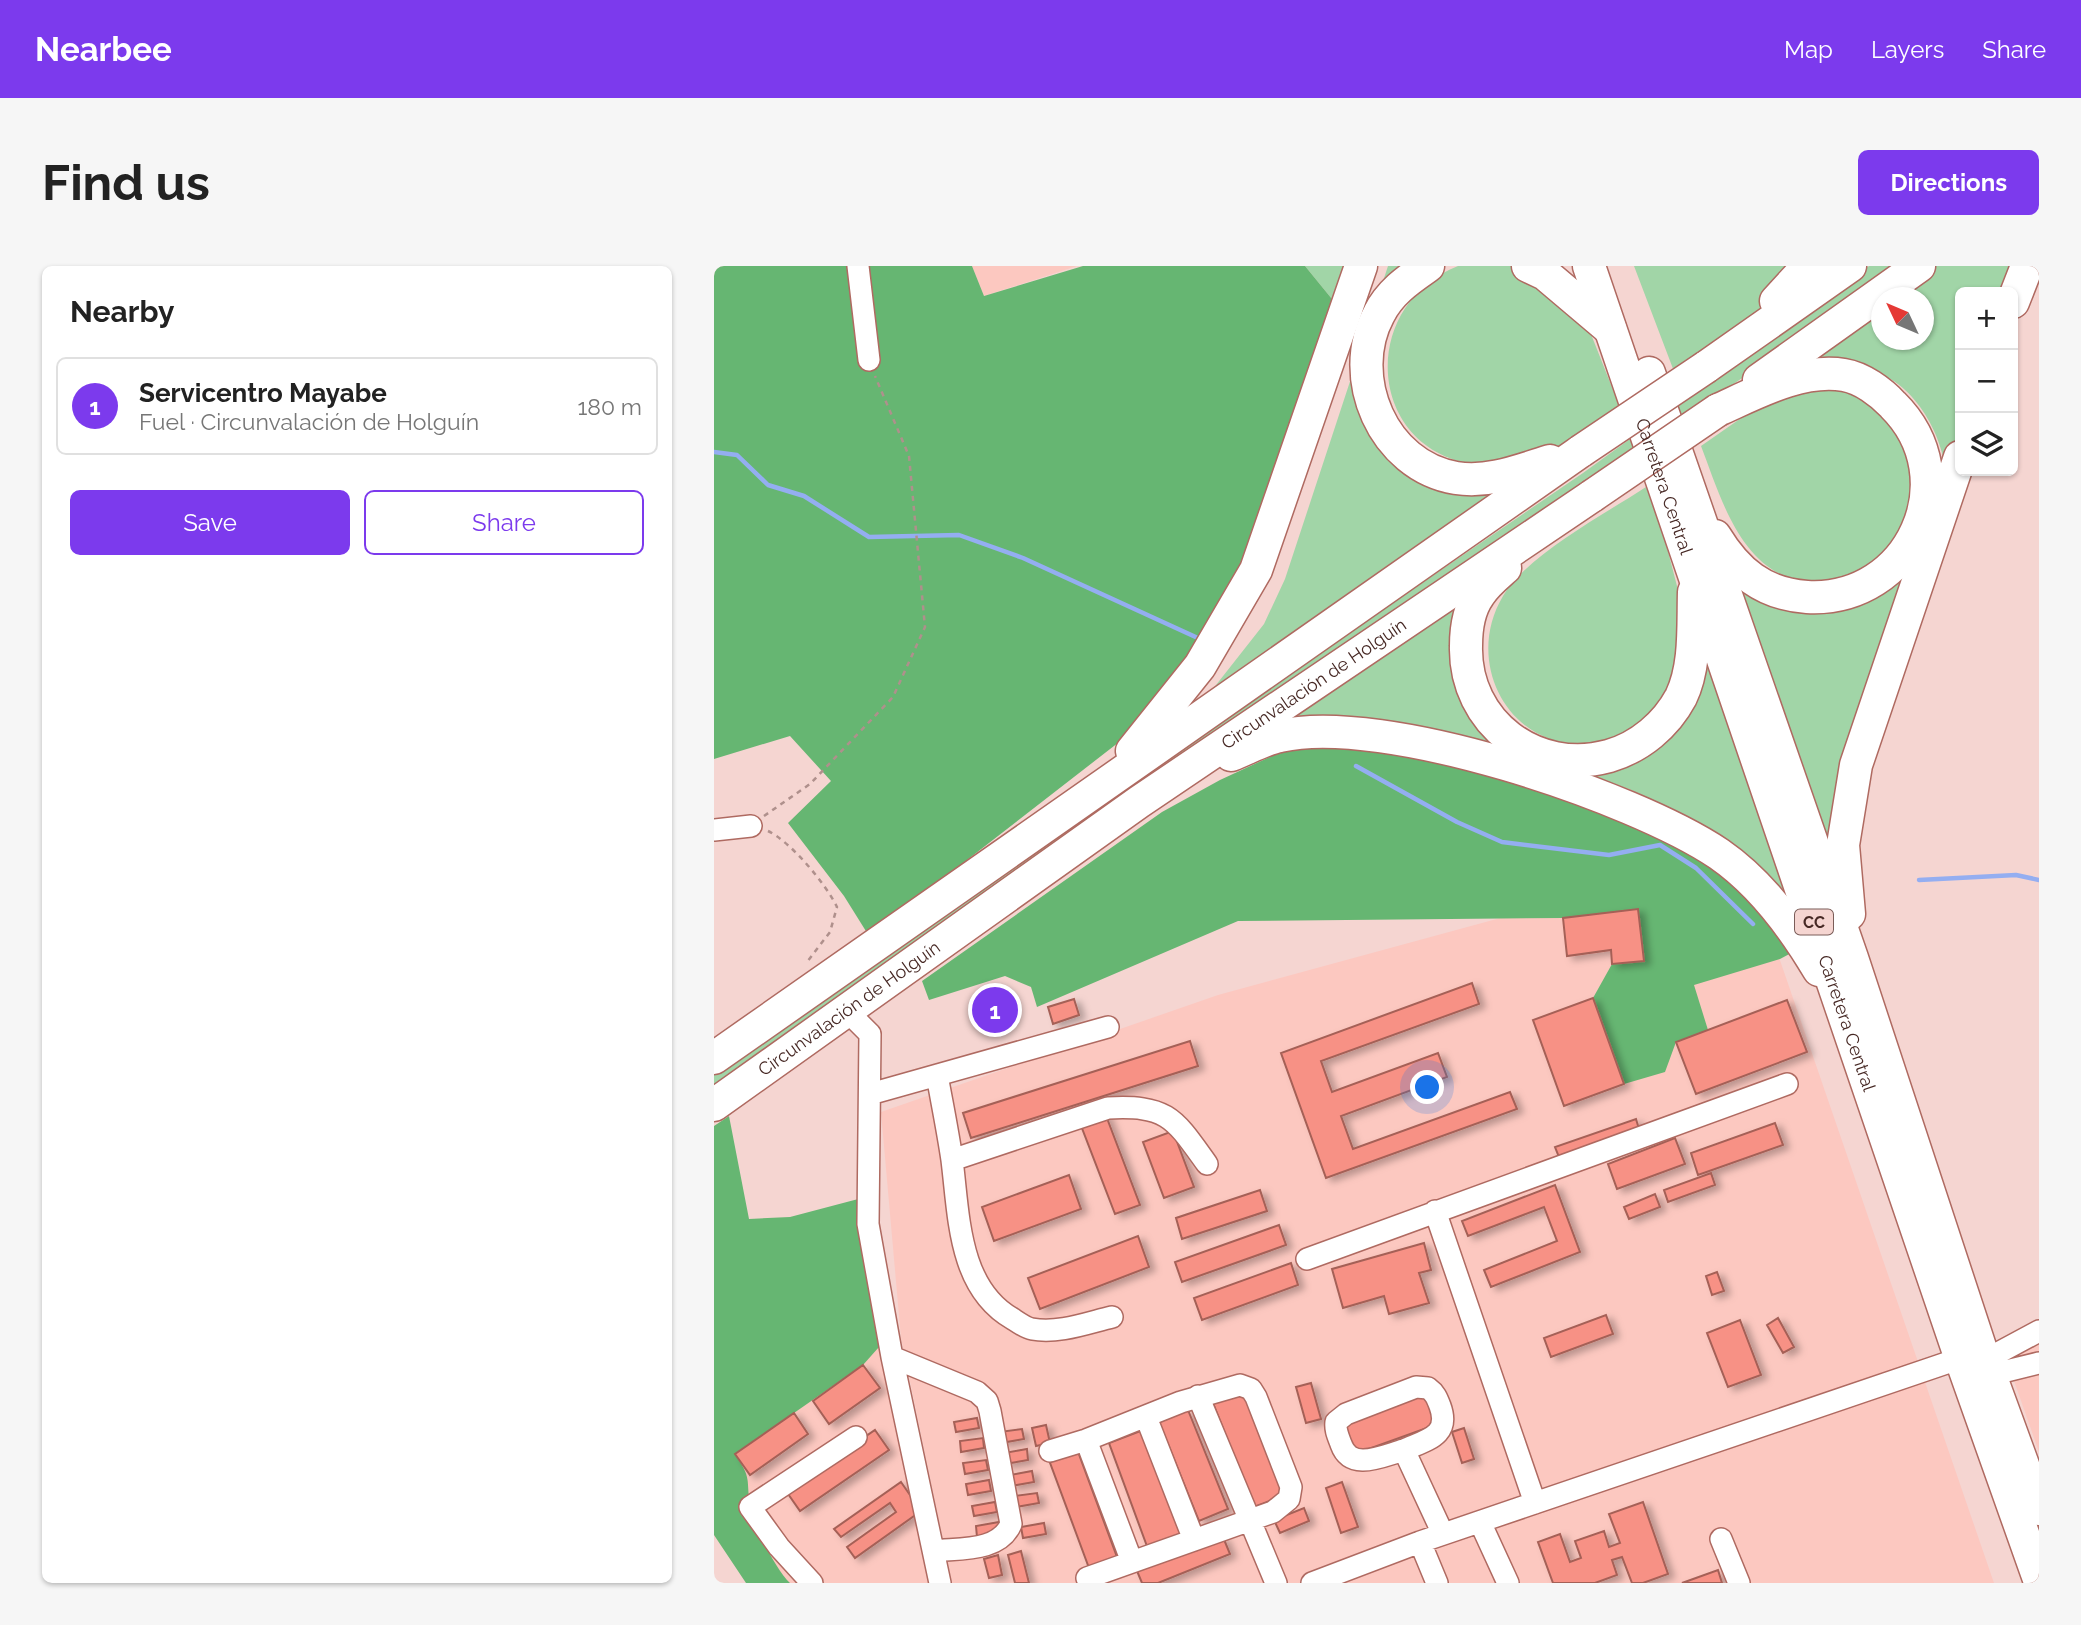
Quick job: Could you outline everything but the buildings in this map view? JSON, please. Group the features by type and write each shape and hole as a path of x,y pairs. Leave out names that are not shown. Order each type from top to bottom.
{"highway":[{"path":"1110,779 1200,666 1256,570 1361,266"},
{"path":"1428,266 1399,286 1378,314 1367,347 1366,382 1372,404 1395,444 1422,465 1454,478 1489,480 1581,451"},
{"path":"1528,266 1545,274 1611,330"},
{"name":"Carretera Central","path":"1589,266 1847,1017 2039,1509"},
{"name":"Carretera Central","path":"1612,266 1852,958 1979,1361 2039,1579"},
{"path":"1706,367 1796,282 1808,266"},
{"path":"714,1058 1110,779 1850,266"},
{"name":"Circunvalación de Holguín","path":"714,1105 1139,802 1718,410 1919,266"},
{"path":"2018,289 2027,266"},
{"path":"1693,498 1731,562 1758,584 1790,596 1825,598 1863,588 1895,565 1917,533 1928,495 1924,455 1908,420 1880,392 1845,375 1802,377 1718,410"},
{"path":"1852,958 1843,845 1856,765 1955,472"},
{"path":"1592,496 1502,571 1478,596 1466,629 1465,663 1475,696 1494,725 1521,747 1553,760 1588,762 1626,751 1658,728 1681,696 1691,658 1695,572"},
{"path":"1139,802 1227,756 1280,736 1334,732 1387,736 1500,763 1644,812 1721,855 1771,901 1813,961 1847,1017"}],"street":[{"path":"858,266 869,360"},
{"path":"714,830 751,826"},
{"path":"848,1012 870,1034 867,1224 940,1583"},
{"path":"870,1094 1108,1027"},
{"path":"937,1075 952,1160 958,1224 970,1267 987,1297 1004,1314 1030,1329 1054,1330 1112,1317"},
{"path":"1307,1259 1787,1084"},
{"path":"952,1160 1108,1108 1132,1107 1155,1110 1177,1122 1207,1164"},
{"path":"1435,1211 1535,1503"},
{"path":"1312,1583 1420,1542 1535,1503 1979,1361 2039,1331"},
{"path":"892,1357 977,1392 987,1401 990,1411 1010,1514 1007,1532 990,1544 934,1551"},
{"path":"1979,1361 2039,1363"},
{"path":"1050,1451 1086,1440 1198,1396 1241,1385 1251,1389 1255,1397 1292,1492 1283,1506 1250,1520 1087,1578"},
{"path":"1416,1387 1428,1388 1437,1397 1445,1418 1442,1427 1432,1437 1404,1450 1364,1460 1352,1459 1343,1451 1336,1431 1336,1422 1346,1414 1416,1387"},
{"path":"1198,1396 1276,1583"},
{"path":"1146,1417 1194,1540"},
{"path":"812,1583 779,1547 750,1507 856,1437"},
{"path":"1086,1440 1132,1562"},
{"path":"1404,1450 1443,1534"},
{"path":"1480,1522 1508,1583"},
{"path":"1721,1539 1739,1583"},
{"path":"1420,1542 1433,1580"}],"path":[{"path":"751,826 810,784 893,697 925,627 909,456 869,360"},
{"path":"751,826 771,832 781,839 820,881 837,907 830,932 799,972"}],"shaded area":[{"path":"972,266 1077,266 984,296"},
{"path":"1672,871 1772,937 1994,1583 952,1583 901,1338 881,1112 1218,995"},
{"path":"887,1338 938,1583 746,1583 714,1454"},
{"path":"2039,1343 2039,1452 2006,1358"}],"green space":[{"path":"714,266 972,266 984,296 1083,266 1305,266 1336,304 1270,480 1248,552 1173,679 1132,732 869,936 844,896 788,823 831,781 790,736 714,759"},
{"path":"1305,266 1349,266 1336,304"},
{"path":"1388,266 1416,266 1365,346 1393,446 1521,487 1205,699 1264,624 1285,579"},
{"path":"1458,266 1520,266 1585,319 1621,410 1560,451 1515,468 1482,465 1444,456 1415,436 1397,409 1388,378 1390,345 1402,313 1425,286"},
{"path":"1634,266 1804,266 1767,307 1675,374"},
{"path":"1869,266 1891,266 1799,339 714,1085 714,1075 1123,787 1583,473"},
{"path":"1929,266 2026,266 2016,287 1955,287 1955,460 1946,472 1938,439 1930,422 1909,393 1895,382 1863,369 1798,366 1871,311 1871,350 1934,350 1934,287 1901,287"},
{"path":"1807,387 1852,387 1904,422 1918,516 1859,578 1810,582 1787,577 1767,566 1751,550 1726,511 1701,446 1757,407"},
{"path":"1646,487 1663,532 1684,613 1672,695 1634,731 1617,742 1561,742 1536,733 1516,717 1501,697 1492,674 1488,648 1492,622 1503,596 1530,565 1548,551"},
{"path":"1919,555 1855,765 1846,905 1736,584 1782,598"},
{"path":"1482,580 1474,697 1559,764 1685,713 1703,685 1708,646 1804,917 1730,842 1689,817 1629,789 1414,725 1377,721 1261,733"},
{"path":"1370,743 1587,802 1716,859 1795,951 1780,959 1694,985 1708,1030 1676,1042 1665,1072 1624,1084 1593,998 1612,964 1644,960 1638,909 1563,918 1238,921 1037,1007 1031,987 1005,976 929,1000 922,981 1162,812 1220,780 1274,755 1313,744"},
{"path":"729,1116 749,1219 790,1217 862,1198 887,1338 863,1365 735,1454 746,1474 752,1514 760,1535 778,1568 790,1583 746,1583 714,1535 714,1126"}],"waterway":[{"path":"714,452 737,455 768,485 804,496 869,537 959,535 1023,558 1200,639"},
{"path":"1356,766 1457,822 1502,842 1609,855 1660,845 1696,868 1753,924"},
{"path":"1919,880 2016,875 2039,880"}],"place":[{"name":"Servicentro Mayabe","path":"995,1010"}]}
